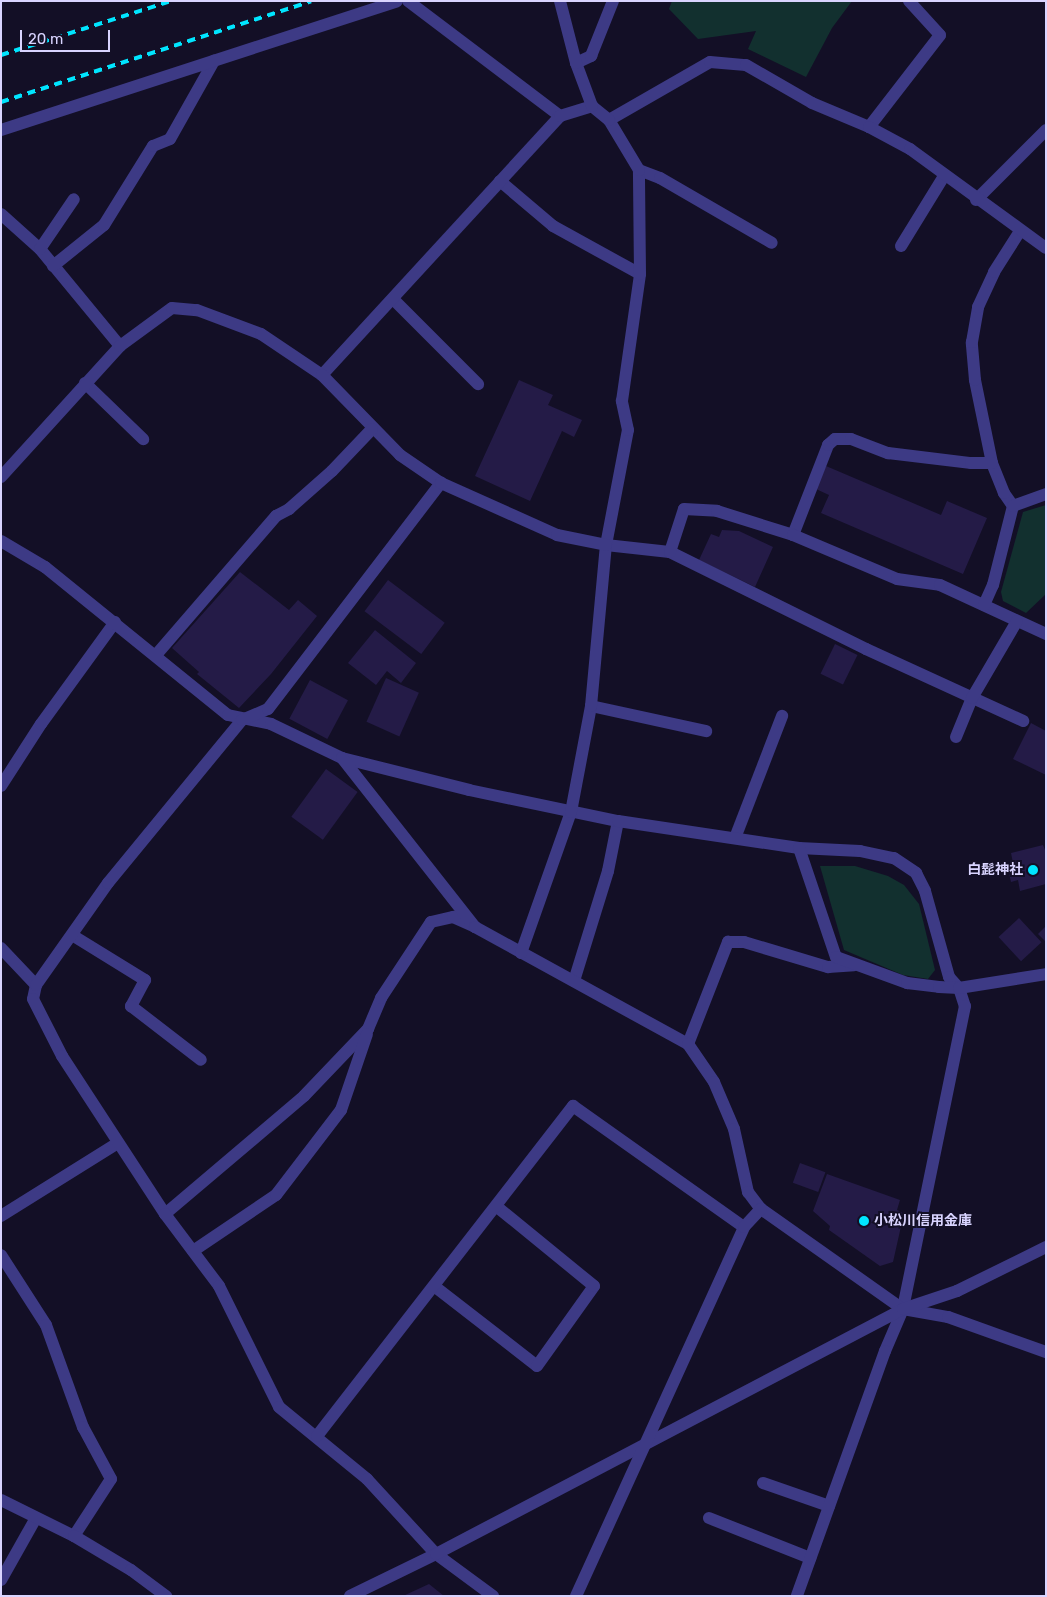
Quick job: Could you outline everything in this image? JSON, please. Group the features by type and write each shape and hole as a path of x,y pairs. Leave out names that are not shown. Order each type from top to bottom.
{"street":[{"path":"1,130 397,1"},
{"path":"408,1 560,116"},
{"path":"521,953 571,812 590,706 606,545 628,430 622,401 640,274 639,170 608,120 592,106 576,63 560,1"},
{"path":"576,63 591,56 613,1"},
{"path":"870,127 940,35 909,1"},
{"path":"53,266 104,226 153,146 170,139 205,82 214,61"},
{"path":"608,120 710,62 746,65 812,103 870,127 910,149 976,200 1046,248"},
{"path":"322,375 394,300 560,116 592,106"},
{"path":"976,200 1046,130"},
{"path":"639,170 660,178 772,244"},
{"path":"901,246 944,176"},
{"path":"500,181 553,226 640,274"},
{"path":"40,250 74,200"},
{"path":"1,214 40,250 120,346"},
{"path":"984,605 993,585 1013,506 1004,493 992,463 975,380 972,342 978,307 994,272 1020,231"},
{"path":"394,300 478,384"},
{"path":"1,477 120,346 172,308 197,310 261,334 322,375 372,429 400,455 441,483 556,534 606,545 670,552 1023,721"},
{"path":"85,383 143,439"},
{"path":"156,655 276,516 289,509 332,471 372,429"},
{"path":"793,535 828,445 835,439 851,439 888,452 971,463 992,463"},
{"path":"441,483 268,709 242,720 108,883 36,986 33,999 62,1056 118,1143 165,1214 219,1286 279,1407 368,1479 436,1554 493,1596"},
{"path":"1013,506 1046,494"},
{"path":"670,552 684,509 718,511 793,535 897,580 940,585 1046,634"},
{"path":"1,541 44,567 116,622 228,715 242,720 271,724 342,758 571,812 618,821 799,848 860,851 894,858 916,873 925,892 949,977 959,988 965,1006 903,1309 885,1350 797,1596"},
{"path":"956,737 972,698 1017,621"},
{"path":"1,786 41,724 116,622"},
{"path":"590,706 706,731"},
{"path":"735,838 782,716"},
{"path":"342,758 475,927"},
{"path":"574,981 608,871 618,821"},
{"path":"799,848 836,957 907,983 959,988 1046,974"},
{"path":"193,1251 276,1195 341,1110 368,1029 381,998 431,922 453,917 475,927 563,978 574,981 688,1044 714,1082 734,1128 748,1192 760,1209 903,1309 948,1317 1046,1352"},
{"path":"72,935 145,980 130,1006 201,1060"},
{"path":"688,1044 728,942 744,942 828,968 854,965"},
{"path":"1,948 36,986"},
{"path":"165,1214 304,1096 368,1029"},
{"path":"316,1436 573,1106 744,1227"},
{"path":"1,1216 118,1143"},
{"path":"434,1286 537,1366 594,1286 496,1207"},
{"path":"576,1596 648,1442 744,1227 760,1209"},
{"path":"350,1596 436,1554 903,1309 957,1291 1046,1247"},
{"path":"1,1255 46,1325 83,1427 111,1479 74,1536"},
{"path":"763,1483 829,1506"},
{"path":"1,1500 74,1536 131,1570 166,1596"},
{"path":"1,1580 36,1518"},
{"path":"709,1518 810,1558"}],"green space":[{"path":"672,1 852,1 832,28 806,77 748,49 756,31 698,39 669,9"},
{"path":"1046,505 1046,594 1026,613 1003,601 1001,592 1023,512"},
{"path":"820,866 855,866 888,876 904,885 919,904 935,970 928,979 903,975 844,950"}],"building":[{"path":"519,380 553,395 548,405 582,420 574,437 562,431 530,501 475,476"},
{"path":"826,466 941,515 947,501 987,518 963,574 821,513 829,495 816,489"},
{"path":"722,530 739,531 773,547 755,587 699,560 711,534 719,537"},
{"path":"240,572 289,610 298,600 317,616 271,674 239,708 197,674 199,672 172,648"},
{"path":"388,580 445,623 421,654 365,611"},
{"path":"375,630 416,663 401,683 387,671 376,685 348,663"},
{"path":"835,644 857,655 843,685 821,674"},
{"path":"386,678 419,693 399,736 366,722"},
{"path":"310,680 348,700 327,739 289,719"},
{"path":"1031,723 1046,731 1046,775 1013,759"},
{"path":"326,769 358,792 323,840 291,817"},
{"path":"1043,845 1046,852 1046,884 1020,891 1018,880 1011,882 1007,865 1013,863 1011,853"},
{"path":"1019,918 1042,942 1021,961 999,937"},
{"path":"1046,926 1046,942 1038,934"},
{"path":"800,1163 825,1172 818,1192 793,1183"},
{"path":"827,1174 900,1200 897,1210 904,1213 893,1262 880,1266 829,1230 830,1226 813,1211"},
{"path":"429,1584 444,1596 403,1596"}],"railway":[{"path":"1,55 171,1"},
{"path":"1,102 311,1"}],"place":[{"name":"白髭神社","path":"1033,870"},
{"name":"小松川信用金庫","path":"864,1221"}]}
